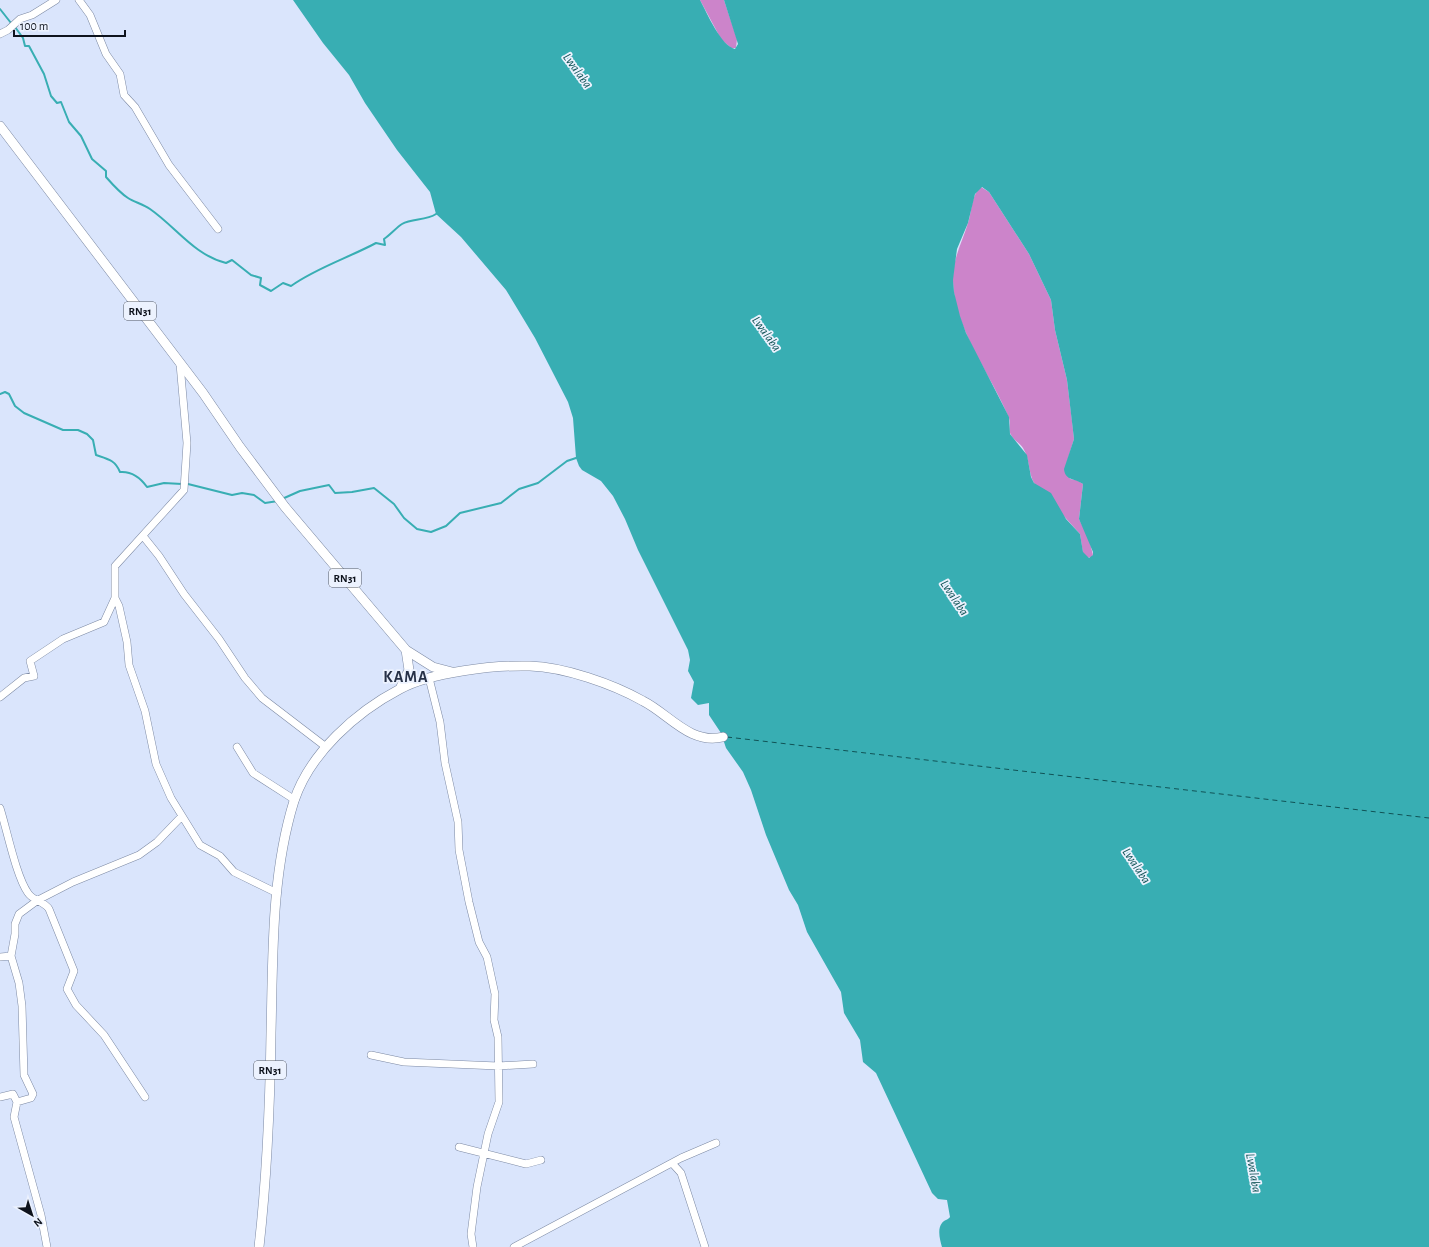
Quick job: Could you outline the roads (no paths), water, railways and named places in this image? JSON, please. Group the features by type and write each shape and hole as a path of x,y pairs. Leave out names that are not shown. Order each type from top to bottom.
{"main road":[{"name":"RN31","path":"0,126 180,364 203,392 284,507 406,650"},
{"path":"406,650 433,668 455,673"},
{"path":"400,689 409,670 406,650"},
{"path":"400,689 429,678 502,667 530,666 558,669 620,689 644,701 680,728 709,738 723,737"},
{"name":"RN31","path":"259,1247 268,1140 272,978 277,893 281,860 295,800 313,765 326,747 352,720 400,689"}],"street":[{"path":"1,31 20,19 32,15 56,0"},
{"path":"79,0 90,15 106,54 120,74 123,93 135,107 169,165 218,229"},
{"path":"0,696 24,678 34,675 30,661 63,639 104,622 115,598 115,566 184,490 187,476 187,443 180,364"},
{"path":"143,536 155,550 184,594 219,639 242,675 262,698 326,747"},
{"path":"115,598 119,606 128,642 129,665 145,711 156,764 171,798 200,845 220,856 234,872 277,893"},
{"path":"429,678 440,722 446,763 458,822 459,850 469,902 479,942 487,958 495,992 494,1020 498,1037 498,1104 488,1134 477,1187 471,1234 473,1247"},
{"path":"237,747 253,773 295,800"},
{"path":"0,808 22,883 28,893 46,904 49,909 74,971 67,989 76,1005 104,1035 144,1097"},
{"path":"17,1102 31,1098 34,1094 24,1075 22,1006 19,983 11,956 14,944 15,922 21,912 38,900 85,877 139,855 157,842 182,816"},
{"path":"0,957 11,956"},
{"path":"371,1055 404,1062 498,1066 533,1064"},
{"path":"0,1097 12,1094 17,1102 14,1117 41,1215 46,1247"},
{"path":"514,1247 672,1163 716,1143"},
{"path":"459,1147 526,1164 541,1160"},
{"path":"672,1163 681,1173 705,1247"}],"water":[{"name":"Lwalaba","path":"293,0 700,0 720,36 730,47 735,49 738,44 724,0 1429,0 1429,1247 942,1247 939,1235 940,1225 950,1217 947,1200 938,1199 932,1193 876,1073 863,1062 860,1040 844,1013 841,992 807,932 798,905 789,890 766,835 751,790 743,772 726,748 721,733 709,715 709,703 698,705 691,698 694,682 688,671 690,660 688,650 638,550 625,519 613,496 601,481 582,470 579,466 576,458 573,418 568,402 535,338 506,290 461,237 436,214 430,192 397,150 365,103 349,75 323,43","holes":["982,187 989,192 1029,254 1051,300 1055,330 1067,380 1074,439 1064,469 1066,476 1083,484 1079,519 1093,552 1093,555 1089,558 1083,552 1080,534 1066,519 1051,493 1034,483 1031,477 1027,455 1010,434 1009,417 966,333 960,316 954,292 953,280 957,249 968,223 975,194"]}],"waterway":[{"path":"0,9 11,23"},
{"path":"15,27 23,38 25,46 29,46 44,74 51,96 57,103 61,102 69,122 81,136 92,159 106,171 106,177 117,189 128,198 150,209 204,254 226,263 232,260 251,275 261,278 260,285 271,291 283,283 291,286 321,268 376,243 385,245 384,239 402,224 428,218 436,214"},
{"path":"0,394 5,392 9,394 15,406 24,413 63,430 78,430 87,434 93,440 96,455 113,462 120,472 135,475 142,480 147,487 164,483 182,484"},
{"path":"282,499 300,491 329,485 335,493 374,488 394,504 404,518 417,529 431,532 446,526 460,513 501,503 519,489 538,483 567,461 576,458"},
{"path":"188,484 232,495 242,493 254,495 265,503 278,501"}],"district":[{"name":"KAMA","path":"406,677"}]}
